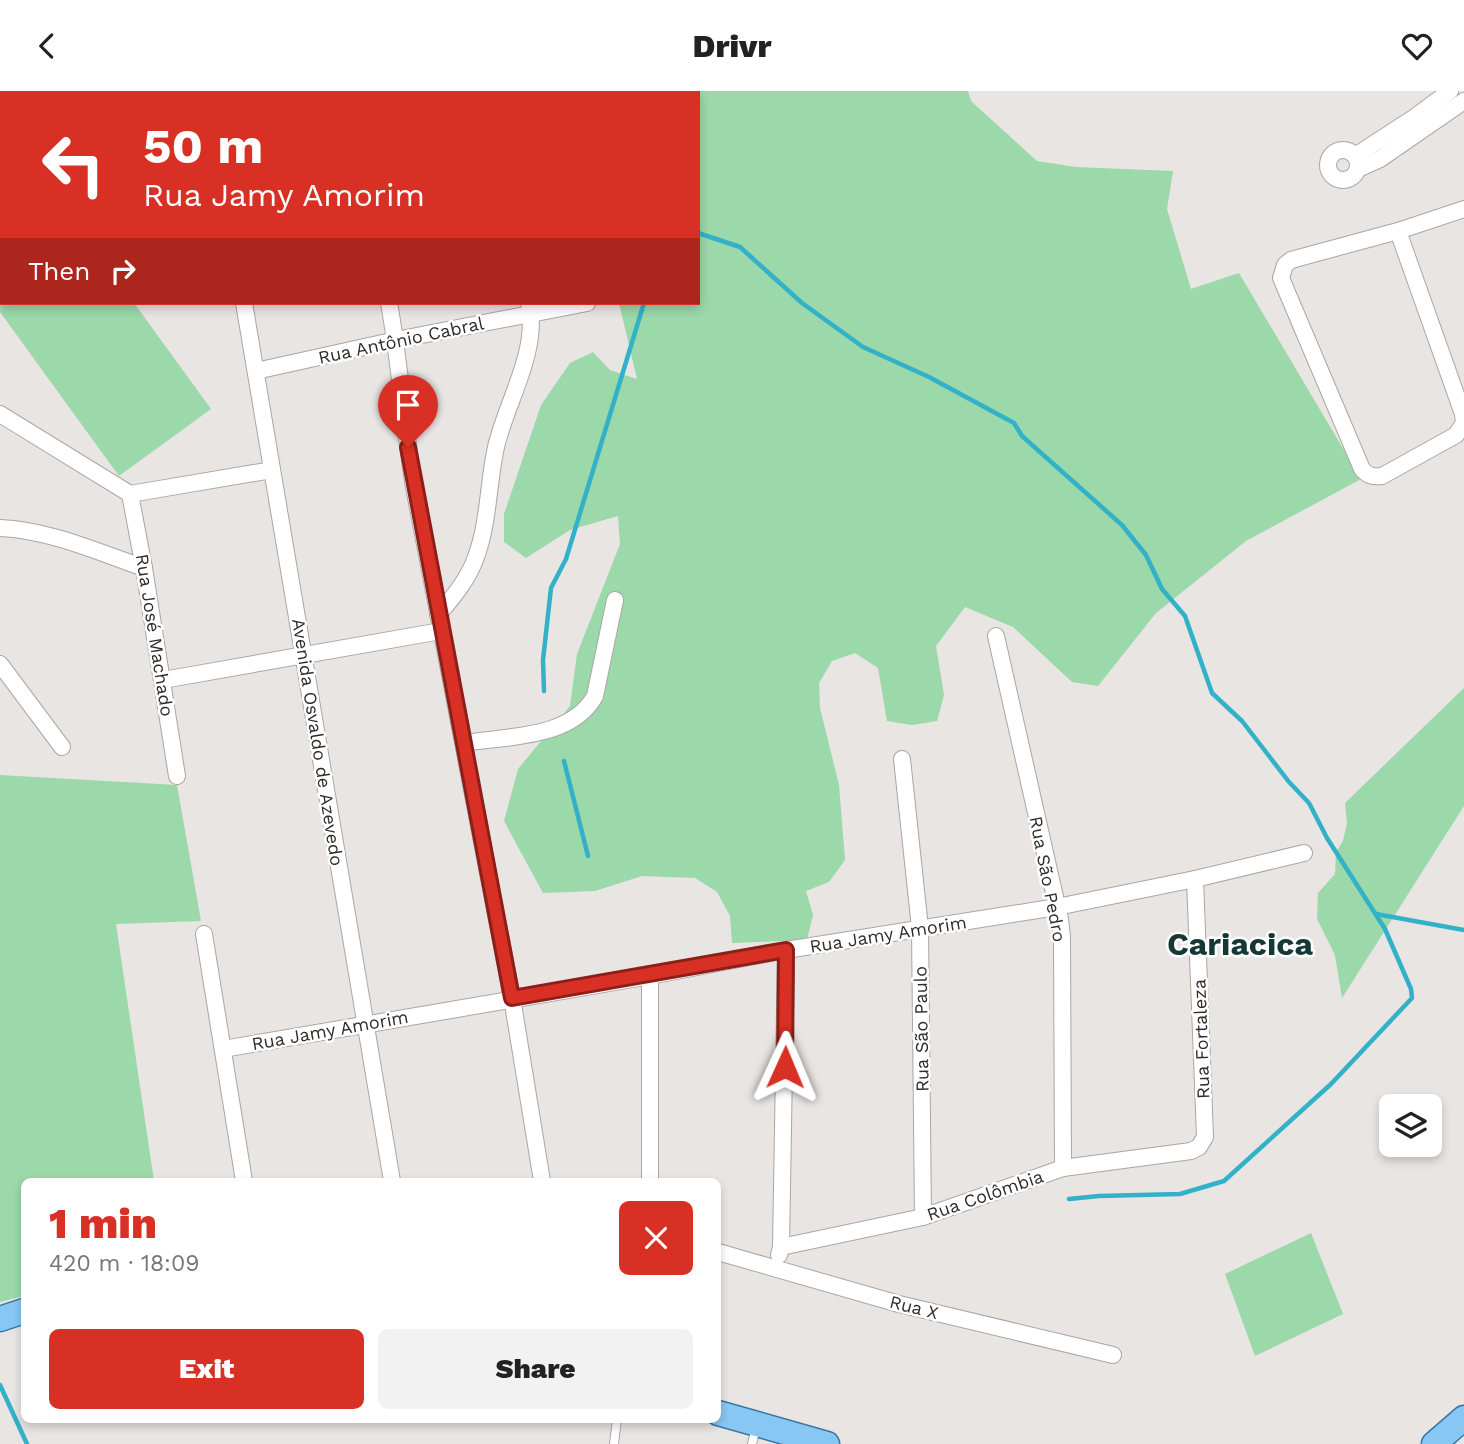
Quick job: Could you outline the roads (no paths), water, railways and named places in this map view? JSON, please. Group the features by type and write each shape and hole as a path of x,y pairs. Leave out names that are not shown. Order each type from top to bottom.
{"main road":[{"path":"0,1319 21,1312"},
{"path":"721,1415 754,1434 827,1444"},
{"path":"1434,1444 1464,1417"}],"street":[{"path":"1450,91 1356,162 1380,159 1464,101"},
{"path":"1398,231 1464,423 1456,435 1382,476 1375,477 1366,474 1362,469 1281,278 1285,265 1291,260 1398,231 1464,209"},
{"name":"Avenida Osvaldo de Azevedo","path":"244,305 391,1178"},
{"path":"389,305 396,340 408,451 512,998 542,1178"},
{"name":"Rua Antônio Cabral","path":"256,371 530,308 564,305"},
{"path":"163,680 304,654 440,623 476,557 484,531 496,448 527,353 530,308"},
{"path":"0,414 130,494 272,470"},
{"name":"Rua José Machado","path":"130,494 177,776"},
{"path":"0,528 15,528 62,540 144,568"},
{"path":"464,743 551,730 578,718 589,708 595,696 614,600"},
{"name":"Rua São Pedro","path":"996,636 1062,937 1063,1168"},
{"path":"0,664 62,747"},
{"name":"Rua São Paulo","path":"902,758 920,928 923,1217"},
{"name":"Rua Jamy Amorim","path":"223,1049 786,950 1057,907 1195,879 1304,853"},
{"name":"Rua Fortaleza","path":"1191,1151 1199,1147 1205,1137 1195,879"},
{"path":"204,934 244,1178"},
{"path":"776,1269 781,1247 786,950"},
{"path":"650,976 650,1178"},
{"name":"Rua Colômbia","path":"781,1247 923,1217 1063,1168 1191,1151"},
{"name":"Rua X","path":"721,1253 899,1304 1113,1355"}],"lane":[{"path":"614,1444 617,1423"}],"waterway":[{"path":"700,234 740,247 802,303 863,347 929,377 1014,423 1022,436 1122,525 1146,555 1162,589 1185,616 1212,693 1242,721 1289,782 1309,803 1327,838 1385,929 1411,989 1412,998 1331,1084 1224,1181 1180,1194 1069,1199"},
{"path":"544,691 543,660 551,588 566,559 643,305"},
{"path":"564,761 588,856"},
{"path":"1376,914 1464,930"},
{"path":"0,1385 27,1444"}],"district":[{"name":"Cariacica","path":"1240,944"}]}
